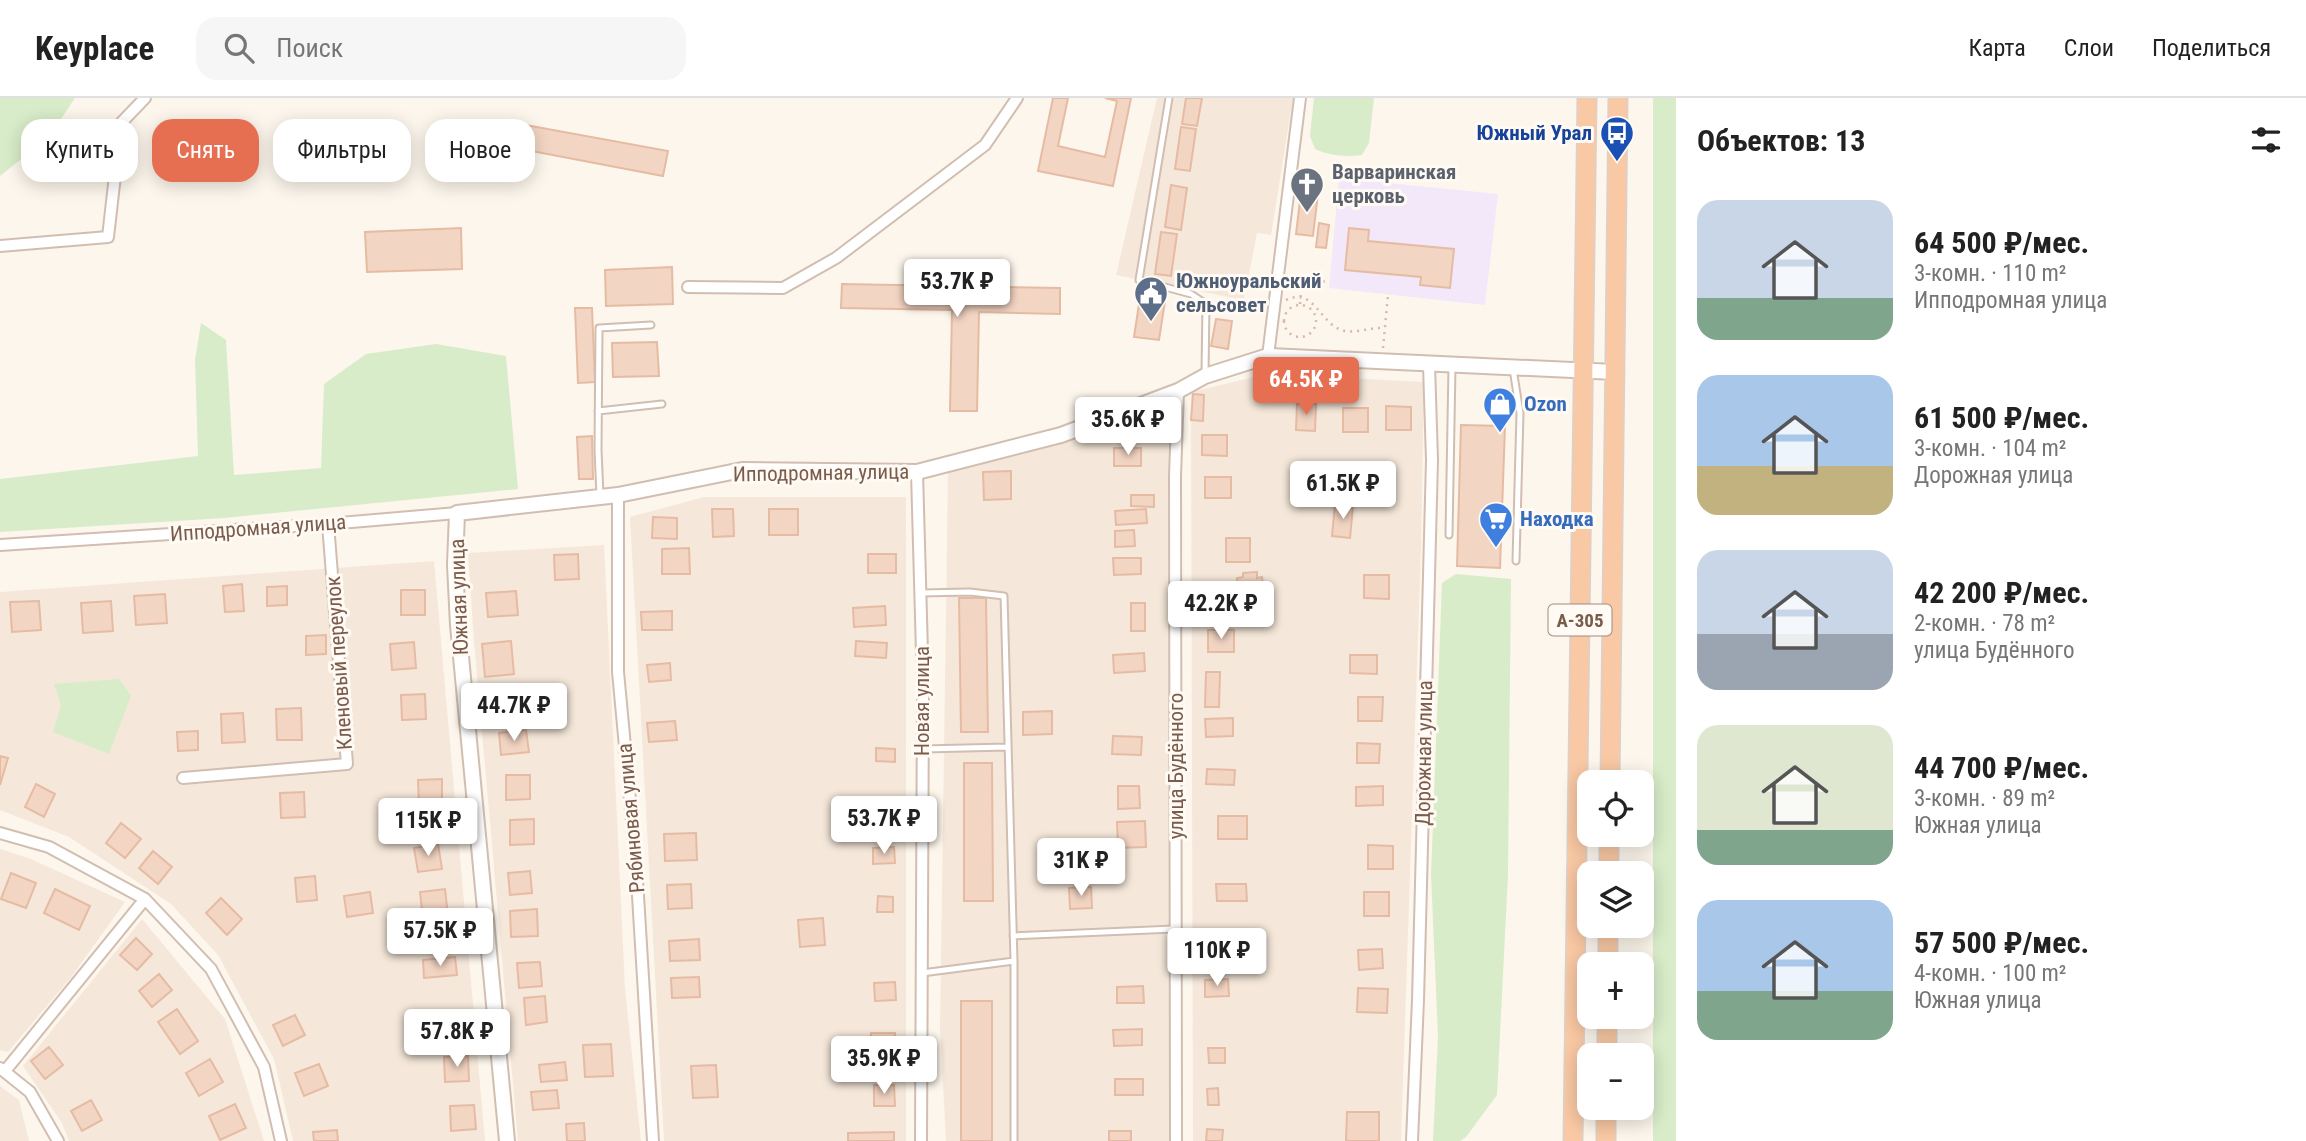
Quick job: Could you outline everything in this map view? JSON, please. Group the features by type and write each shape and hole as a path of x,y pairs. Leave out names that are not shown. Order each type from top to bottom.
{"highway":[{"name":"А-305","path":"1573,1141 1587,98"},
{"name":"А-305","path":"1610,770 1618,98"},
{"path":"1606,1120 1606,1141"}],"street":[{"path":"0,246 108,237 121,123 145,98"},
{"path":"688,287 783,288 836,258 985,145 1017,98"},
{"path":"1268,356 1300,98"},
{"name":"Ипподромная улица","path":"0,545 457,513 618,495 742,470 917,472 1060,436 1178,391 1205,376 1268,356 1615,372"},
{"name":"Дорожная улица","path":"1412,1141 1432,460 1429,365"},
{"name":"улица Будённого","path":"1176,1141 1175,476 1178,391"},
{"name":"Новая улица","path":"917,472 923,750 921,1141"},
{"name":"Рябиновая улица","path":"618,495 618,672 636,863 653,1141"},
{"name":"Южная улица","path":"457,513 455,565 458,625 507,1141"},
{"name":"Кленовый переулок","path":"183,778 346,764 328,524"},
{"path":"0,833 49,847 145,899 211,969 264,1067 281,1141"},
{"path":"58,1141 30,1092 3,1069 145,899"}],"lane":[{"path":"1169,98 1139,280 1191,294 1206,304 1205,376"},
{"path":"600,497 599,328 652,325"},
{"path":"1449,536 1452,366"},
{"path":"1513,369 1520,413 1516,561"},
{"path":"598,411 662,404"},
{"path":"920,593 970,592 1004,596 1014,961 1014,1141"},
{"path":"923,750 1007,747"},
{"path":"1013,936 1176,929"},
{"path":"922,973 1014,961"}],"path":[{"path":"1300,304 1303,270"},
{"path":"1278,277 1329,282"},
{"path":"1382,362 1388,295"},
{"path":"1273,312 1292,297 1308,299 1318,306 1323,317 1334,327 1356,331 1385,328"},
{"path":"1300,304 1309,307 1316,321 1313,331 1304,336 1293,335 1284,322 1290,308 1300,304"}],"shaded area":[{"path":"1157,98 1293,98 1271,235 1257,233 1244,300 1116,275"},
{"path":"1339,178 1498,194 1485,305 1329,288"},
{"path":"1267,374 1424,382 1401,1141 1193,1141 1191,392"},
{"path":"1171,410 1169,1141 946,1141 940,1028 948,473"},
{"path":"704,497 906,497 906,1141 664,1141 630,517"},
{"path":"604,545 625,988 641,1141 518,1141 468,553"},
{"path":"434,561 485,1141 293,1141 274,1059 218,955 171,904 69,837 0,810 0,592"},
{"path":"0,849 31,859 125,902 72,976 8,1052 0,1050"},
{"path":"142,919 225,1019 264,1141 69,1141 62,1123 23,1066"},
{"path":"0,1086 19,1100 29,1141 0,1141"}],"green space":[{"path":"0,98 75,98 61,119 21,119 21,159 0,176"},
{"path":"1314,98 1374,98 1369,143 1362,155 1338,155 1315,149 1310,136"},
{"path":"1653,98 1676,98 1676,1141 1653,1141"},
{"path":"201,323 226,340 234,475 321,468 324,384 366,354 436,344 506,356 518,489 224,518 0,532 0,479 198,456 195,360"},
{"path":"1456,574 1511,579 1508,874 1497,1095 1466,1137 1460,1141 1433,1141 1438,1036 1431,875 1442,583"},
{"path":"119,679 131,696 109,754 53,732 61,705 54,684"}],"building":[{"path":"1053,98 1068,98 1058,146 1105,157 1117,101 1105,98 1131,98 1113,186 1038,171"},
{"path":"1186,98 1202,98 1197,126 1182,124"},
{"path":"535,127 668,151 663,176 535,152"},
{"path":"1181,127 1196,129 1190,171 1175,169"},
{"path":"1171,185 1187,188 1181,230 1165,227"},
{"name":"Варваринская церковь","path":"1301,192 1318,194 1313,236 1296,234"},
{"path":"1319,223 1329,225 1326,248 1316,247"},
{"path":"461,228 462,269 367,272 365,232"},
{"path":"1349,228 1369,230 1368,241 1454,249 1450,288 1420,285 1421,277 1345,270"},
{"path":"1161,232 1177,234 1171,276 1155,274"},
{"path":"672,267 673,304 606,306 605,270"},
{"path":"842,284 1060,288 1060,314 979,312 977,411 950,411 952,310 841,308"},
{"path":"1141,291 1166,295 1159,340 1134,337"},
{"path":"575,308 592,308 595,382 578,383"},
{"path":"1216,319 1232,321 1228,349 1211,346"},
{"path":"657,342 659,376 613,377 612,343"},
{"path":"1193,394 1204,395 1203,421 1191,420"},
{"path":"1297,404 1316,404 1315,431 1296,430"},
{"path":"1386,406 1411,407 1411,430 1386,430"},
{"path":"1343,408 1368,408 1368,432 1343,432"},
{"path":"1461,425 1505,426 1500,568 1457,566"},
{"path":"1202,435 1227,435 1227,456 1202,455"},
{"path":"592,436 593,479 579,479 577,437"},
{"path":"1114,448 1141,448 1141,466 1114,466"},
{"path":"1011,471 1011,499 984,500 983,472"},
{"path":"1205,477 1231,477 1231,498 1205,498"},
{"path":"1131,495 1154,495 1154,507 1131,506"},
{"path":"1335,504 1353,506 1350,538 1332,536"},
{"path":"712,509 733,509 734,536 713,537"},
{"path":"769,509 798,509 798,535 769,535"},
{"path":"1146,509 1147,523 1116,525 1115,511"},
{"path":"653,517 677,518 677,539 652,538"},
{"path":"1134,530 1135,546 1115,547 1115,531"},
{"path":"1226,538 1250,538 1250,562 1226,562"},
{"path":"689,548 690,574 662,574 662,549"},
{"path":"578,554 579,579 555,580 554,555"},
{"path":"868,554 896,554 896,573 868,573"},
{"path":"1113,558 1141,558 1141,574 1114,575"},
{"path":"1257,572 1257,578 1262,577 1264,593 1256,593 1256,597 1238,594 1237,578 1243,577 1243,573"},
{"path":"1364,575 1389,575 1389,599 1364,598"},
{"path":"242,584 244,611 225,612 223,586"},
{"path":"287,586 287,605 267,606 267,587"},
{"path":"401,590 425,590 425,615 401,615"},
{"path":"516,591 518,615 488,617 486,593"},
{"path":"165,594 167,623 136,625 134,596"},
{"path":"959,598 986,598 988,732 961,732"},
{"path":"39,601 41,630 12,632 10,602"},
{"path":"111,601 113,631 83,633 81,603"},
{"path":"1131,603 1145,603 1145,631 1131,631"},
{"path":"885,606 886,625 854,627 853,608"},
{"path":"672,611 672,630 642,630 641,612"},
{"path":"1208,630 1234,630 1234,652 1208,652"},
{"path":"326,635 326,654 306,655 306,636"},
{"path":"511,641 514,674 485,677 482,644"},
{"path":"856,641 887,643 886,658 855,656"},
{"path":"414,642 416,668 392,670 390,644"},
{"path":"1144,653 1145,671 1114,673 1113,655"},
{"path":"1350,655 1377,655 1377,674 1350,673"},
{"path":"670,663 671,680 649,682 647,665"},
{"path":"1206,672 1220,672 1219,707 1205,707"},
{"path":"496,689 520,689 521,714 497,714"},
{"path":"425,694 426,719 402,720 401,695"},
{"path":"1358,697 1383,697 1382,721 1358,721"},
{"path":"301,708 302,740 277,740 276,709"},
{"path":"1052,711 1052,734 1023,735 1023,712"},
{"path":"243,713 245,742 222,743 221,714"},
{"path":"1233,718 1233,736 1206,737 1205,719"},
{"path":"675,721 677,740 649,742 647,723"},
{"path":"526,730 529,752 501,755 499,733"},
{"path":"198,731 198,750 178,751 177,732"},
{"path":"1113,736 1142,737 1141,755 1112,754"},
{"path":"1357,743 1380,744 1379,763 1357,763"},
{"path":"876,748 895,749 895,762 876,761"},
{"path":"0,756 8,758 0,785"},
{"path":"964,763 992,763 993,901 964,901"},
{"path":"1207,769 1235,770 1234,785 1206,784"},
{"path":"506,775 530,775 530,799 506,800"},
{"path":"442,779 442,804 419,805 418,780"},
{"path":"36,784 55,794 44,817 25,807"},
{"path":"1118,786 1139,786 1140,808 1118,809"},
{"path":"1383,786 1383,805 1356,806 1356,787"},
{"path":"304,792 305,817 281,818 280,793"},
{"path":"900,806 901,820 876,821 876,807"},
{"path":"1218,816 1247,816 1247,839 1218,839"},
{"path":"534,819 534,844 510,845 510,820"},
{"path":"1145,821 1146,847 1118,848 1117,822"},
{"path":"121,823 141,839 125,858 106,843"},
{"path":"696,833 697,860 665,861 664,834"},
{"path":"438,844 442,869 418,872 414,848"},
{"path":"1368,845 1393,846 1393,869 1368,869"},
{"path":"894,847 895,863 873,864 873,848"},
{"path":"153,851 172,867 158,884 139,868"},
{"path":"530,871 532,893 510,895 508,873"},
{"path":"11,873 36,883 26,908 1,899"},
{"path":"315,876 317,900 297,902 295,878"},
{"path":"691,884 692,908 668,909 667,885"},
{"path":"1216,884 1246,884 1247,901 1217,901"},
{"path":"1091,887 1092,908 1070,909 1069,888"},
{"path":"55,889 90,906 79,930 44,913"},
{"path":"445,889 449,925 424,928 420,892"},
{"path":"370,892 373,913 347,917 344,896"},
{"path":"1364,892 1389,892 1389,916 1364,916"},
{"path":"878,896 893,897 893,912 877,912"},
{"path":"221,898 242,919 227,935 206,913"},
{"path":"537,909 538,936 511,937 510,911"},
{"path":"823,918 825,945 800,947 798,920"},
{"path":"136,938 152,954 137,970 120,955"},
{"path":"699,939 700,960 670,961 669,941"},
{"path":"1382,949 1383,968 1359,970 1358,950"},
{"path":"455,957 457,975 424,978 423,960"},
{"path":"540,962 542,986 519,988 517,963"},
{"path":"159,974 172,990 152,1007 139,991"},
{"path":"699,977 700,997 672,998 671,978"},
{"path":"1228,979 1229,996 1205,997 1205,980"},
{"path":"895,982 896,1000 875,1001 874,983"},
{"path":"1143,986 1144,1003 1117,1003 1117,987"},
{"path":"1358,988 1388,989 1387,1013 1357,1012"},
{"path":"545,996 547,1022 526,1025 524,998"},
{"path":"961,1001 992,1001 992,1141 961,1141"},
{"path":"177,1009 198,1041 180,1054 158,1022"},
{"path":"435,1012 458,1012 459,1036 435,1037"},
{"path":"295,1015 305,1035 283,1046 273,1025"},
{"path":"1142,1029 1142,1045 1114,1046 1113,1030"},
{"path":"871,1033 895,1033 895,1048 870,1048"},
{"path":"611,1044 613,1076 585,1077 583,1045"},
{"path":"49,1047 63,1065 45,1079 31,1061"},
{"path":"1208,1048 1225,1048 1225,1063 1209,1063"},
{"path":"468,1056 469,1081 445,1082 444,1057"},
{"path":"210,1059 223,1082 199,1096 186,1073"},
{"path":"565,1062 567,1080 541,1082 539,1065"},
{"path":"319,1064 328,1086 304,1096 295,1073"},
{"path":"716,1065 718,1097 693,1098 691,1066"},
{"path":"1115,1079 1143,1079 1143,1095 1115,1095"},
{"path":"874,1085 894,1085 895,1106 874,1106"},
{"path":"1218,1088 1219,1105 1208,1105 1207,1089"},
{"path":"557,1090 559,1108 533,1110 531,1092"},
{"path":"91,1100 102,1120 82,1131 71,1111"},
{"path":"235,1104 246,1128 220,1140 209,1116"},
{"path":"474,1105 476,1129 451,1131 450,1106"},
{"path":"1347,1112 1379,1112 1379,1141 1346,1141"},
{"path":"584,1123 585,1141 567,1141 566,1124"},
{"path":"1207,1129 1223,1130 1222,1141 1206,1141"},
{"path":"337,1130 338,1141 314,1141 313,1132"},
{"path":"1109,1131 1131,1131 1131,1141 1109,1141"},
{"path":"894,1132 894,1141 848,1141 848,1133"}],"place":[{"name":"Южный Урал","path":"1617,163"},
{"name":"Варваринская церковь","path":"1307,214"},
{"name":"Южноуральский сельсовет","path":"1151,323"},
{"name":"Ozon","path":"1500,434"},
{"name":"Находка","path":"1496,549"}]}
